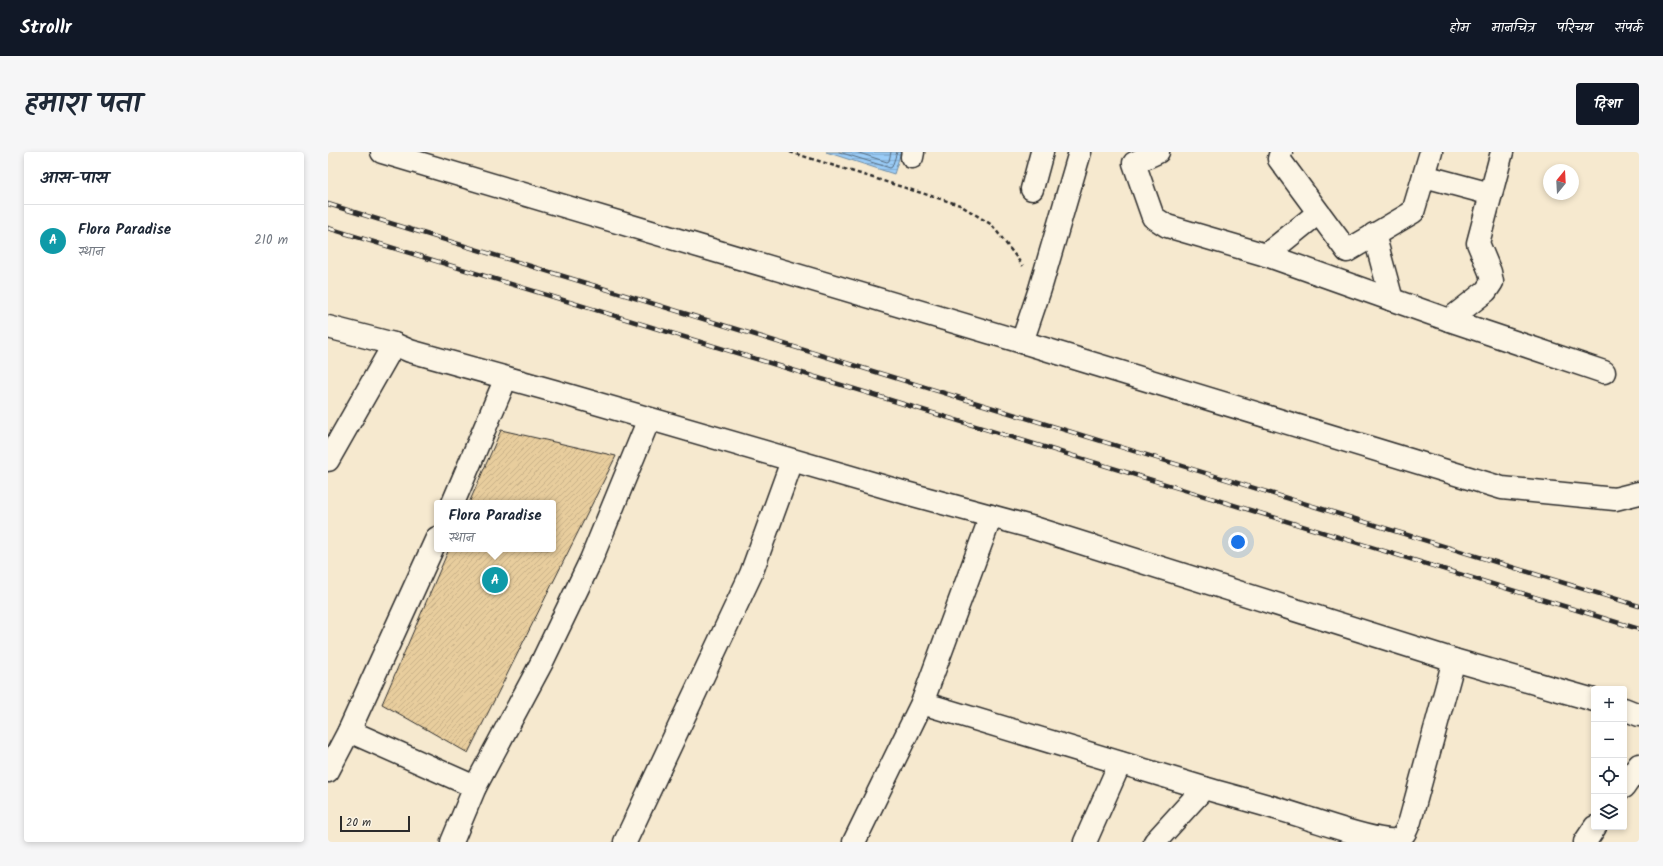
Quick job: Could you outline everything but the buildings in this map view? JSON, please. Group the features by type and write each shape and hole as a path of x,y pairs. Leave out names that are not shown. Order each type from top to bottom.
{"street":[{"path":"382,152 412,156 744,261 1022,342 1502,488 1615,499 1639,493"},
{"path":"1032,189 1042,152"},
{"path":"1022,342 1040,289 1080,152"},
{"path":"1158,152 1132,158 1154,217 1167,226 1266,255 1449,320 1604,372"},
{"path":"1281,152 1279,159 1347,251"},
{"path":"1317,273 1347,251 1413,212 1431,152"},
{"path":"1449,320 1486,291 1492,282 1490,272 1478,244 1502,152"},
{"path":"1424,176 1491,194"},
{"path":"1266,255 1318,213"},
{"path":"1374,234 1392,300"},
{"path":"328,327 394,344 410,351 792,461 991,516 1166,568 1454,660 1591,699"},
{"path":"328,460 394,344"},
{"path":"454,500 506,378"},
{"path":"452,842 475,787 542,662 591,560 649,419"},
{"path":"625,842 751,574 792,461"},
{"path":"854,842 922,703 991,516"},
{"path":"328,771 349,731 434,545"},
{"path":"922,703 1310,819 1338,836 1382,841 1395,840 1404,835 1410,821 1454,660"},
{"path":"1627,705 1639,702"},
{"path":"1627,710 1639,715"},
{"path":"349,731 475,787"},
{"path":"1085,842 1120,763"},
{"path":"1627,783 1639,765"},
{"path":"1155,842 1204,788"},
{"path":"1585,842 1594,830"}],"path":[{"path":"790,152 960,206 992,225 1040,289"}],"water":[{"path":"826,152 901,152 894,174"}],"railway":[{"path":"328,204 1639,606"},
{"path":"328,228 1639,629"}],"place":[{"name":"Flora Paradise","path":"495,580"}]}
